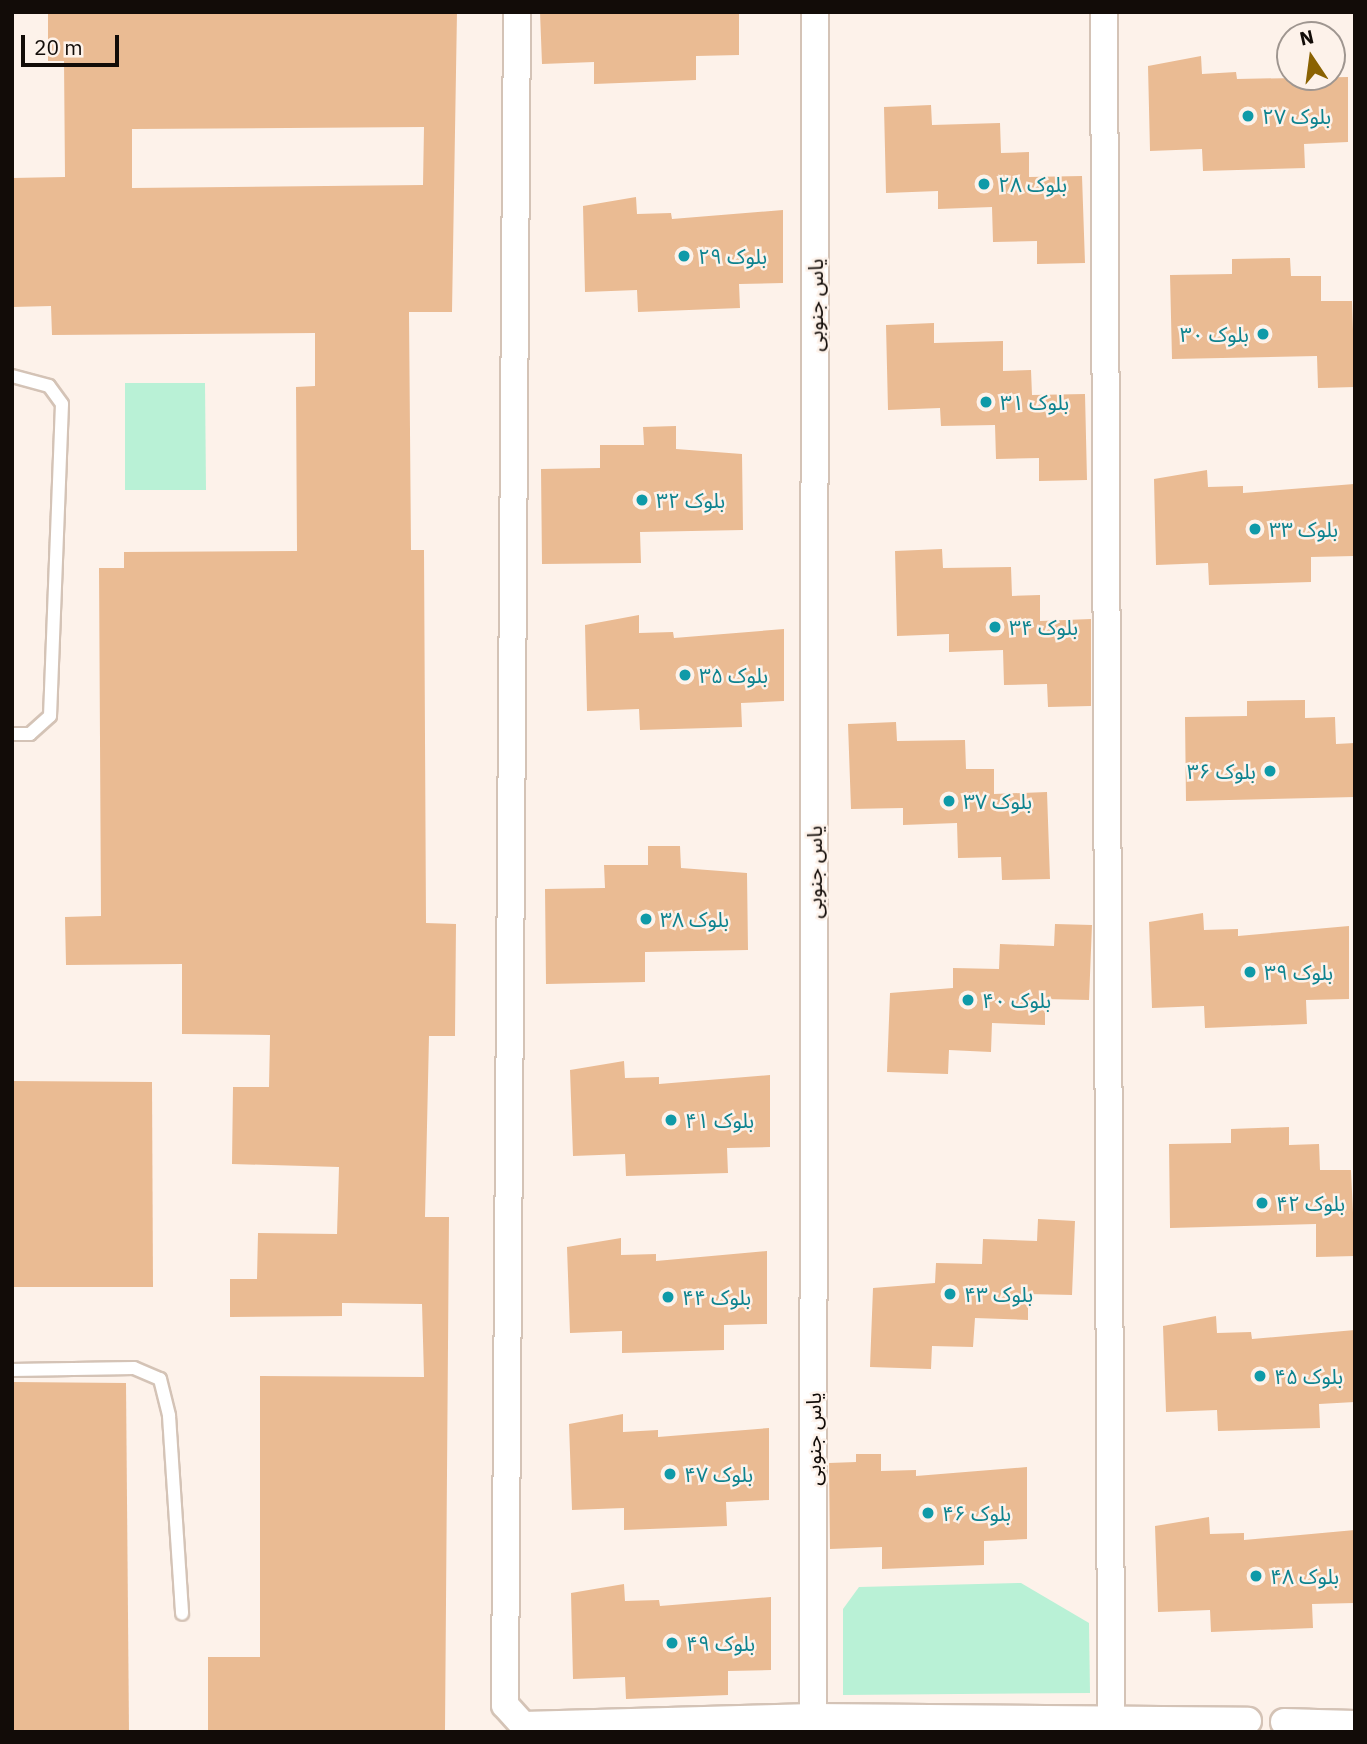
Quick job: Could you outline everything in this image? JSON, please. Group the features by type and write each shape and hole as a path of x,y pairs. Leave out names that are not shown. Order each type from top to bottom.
{"street":[{"path":"517,12 505,1705 523,1725 813,1724 1111,1717 1248,1721"},
{"name":"یاس جنوبی","path":"813,1724 815,12"},
{"path":"1104,12 1111,1717"},
{"path":"1284,1722 1355,1724"}],"lane":[{"path":"12,376 49,386 62,404 50,716 30,734 12,734"},
{"path":"12,1370 134,1368 160,1379 169,1416 182,1614"}],"green space":[{"path":"125,383 205,383 206,490 125,490"},
{"path":"1021,1583 1089,1623 1090,1693 843,1695 843,1609 859,1587"}],"building":[{"path":"48,12 457,12 452,312 409,312 411,550 424,550 426,923 456,924 455,1036 429,1036 425,1217 449,1217 445,1732 208,1732 208,1657 260,1657 260,1376 424,1377 422,1304 342,1303 342,1316 230,1317 230,1279 257,1279 258,1233 337,1234 339,1167 232,1164 233,1087 269,1087 270,1035 182,1034 182,964 66,965 65,917 101,916 99,568 124,568 124,552 297,551 296,387 315,386 315,333 52,335 51,306 12,307 12,178 65,177 64,61 48,61","holes":["424,127 423,185 132,188 132,129"]},
{"path":"540,12 739,12 739,55 696,56 696,80 594,84 594,62 542,64"},
{"name":"بلوک ۲۷","path":"1201,56 1202,74 1236,72 1237,79 1276,78 1276,91 1346,91 1348,77 1348,142 1304,144 1305,168 1203,171 1202,149 1150,151 1148,66"},
{"name":"بلوک ۲۸","path":"931,105 932,125 1000,123 1001,153 1029,152 1029,177 1082,176 1085,263 1037,264 1037,241 993,242 992,207 938,209 938,191 886,193 884,107"},
{"name":"بلوک ۲۹","path":"636,197 637,214 671,213 672,219 783,210 783,283 739,284 740,308 638,312 637,290 585,292 583,206"},
{"name":"بلوک ۳۰","path":"1290,258 1291,276 1321,276 1321,301 1352,301 1355,387 1318,388 1317,356 1172,359 1170,275 1232,274 1232,259"},
{"name":"بلوک ۳۱","path":"934,323 934,343 1003,341 1003,371 1031,370 1032,395 1085,394 1087,480 1039,481 1039,458 996,459 995,425 941,426 940,408 888,410 886,325"},
{"name":"بلوک ۳۲","path":"676,426 676,449 742,454 743,530 640,532 641,563 542,564 541,469 600,468 600,445 644,445 643,427"},
{"name":"بلوک ۳۳","path":"1207,470 1208,487 1243,486 1243,493 1354,484 1354,556 1311,557 1311,582 1209,585 1208,563 1156,565 1154,479"},
{"name":"بلوک ۳۴","path":"942,549 943,568 1011,567 1012,596 1040,595 1040,621 1091,619 1091,706 1048,707 1047,684 1004,685 1003,650 949,652 949,634 897,636 895,551"},
{"name":"بلوک ۳۵","path":"639,615 639,633 673,632 674,638 784,629 784,701 741,703 742,727 640,730 639,709 587,711 585,625"},
{"name":"بلوک ۳۶","path":"1305,700 1305,718 1335,717 1336,744 1355,743 1355,797 1186,801 1185,717 1247,716 1247,701"},
{"name":"بلوک ۳۷","path":"896,722 897,741 965,740 966,769 994,769 994,794 1047,792 1050,879 1002,880 1001,857 958,858 957,823 903,825 903,808 851,809 848,724"},
{"name":"بلوک ۳۸","path":"648,846 680,846 681,868 747,873 748,950 645,952 645,982 546,984 545,889 605,888 604,865 648,865"},
{"name":"بلوک ۳۹","path":"1203,913 1204,930 1238,929 1238,936 1349,926 1349,999 1306,1000 1307,1024 1205,1028 1204,1006 1152,1008 1149,922"},
{"name":"بلوک ۴۰","path":"1055,924 1092,925 1089,1000 1045,999 1045,1025 992,1023 991,1052 949,1050 948,1074 887,1072 890,993 953,988 953,968 999,969 1000,944 1054,946"},
{"name":"بلوک ۴۱","path":"624,1061 625,1078 659,1077 659,1084 770,1075 770,1147 727,1148 728,1173 626,1176 625,1154 573,1156 570,1070"},
{"path":"12,1081 152,1082 153,1287 12,1287"},
{"name":"بلوک ۴۲","path":"1289,1127 1289,1145 1319,1144 1320,1170 1351,1170 1355,1256 1316,1257 1316,1224 1170,1228 1169,1144 1231,1143 1231,1129"},
{"name":"بلوک ۴۳","path":"1038,1219 1075,1221 1072,1295 1028,1294 1028,1320 975,1318 973,1347 932,1346 931,1369 870,1367 873,1288 935,1283 936,1263 982,1264 983,1239 1037,1241"},
{"name":"بلوک ۴۴","path":"621,1238 621,1255 656,1254 656,1261 767,1251 767,1324 724,1325 724,1350 622,1353 622,1331 570,1333 567,1247"},
{"name":"بلوک ۴۵","path":"1216,1316 1217,1333 1251,1332 1252,1339 1355,1330 1355,1402 1319,1404 1320,1428 1218,1431 1217,1410 1166,1412 1163,1326"},
{"path":"12,1382 126,1383 129,1732 12,1732"},
{"name":"بلوک ۴۷","path":"623,1414 623,1432 658,1430 658,1437 769,1428 769,1500 726,1502 727,1526 624,1530 624,1508 572,1510 569,1424"},
{"name":"بلوک ۴۶","path":"856,1454 881,1454 881,1471 916,1470 916,1476 1027,1467 1027,1539 984,1541 984,1565 882,1569 882,1547 830,1549 829,1463 856,1462"},
{"name":"بلوک ۴۸","path":"1209,1517 1210,1534 1244,1533 1244,1540 1355,1530 1355,1603 1312,1604 1313,1628 1211,1632 1210,1610 1158,1612 1155,1526"},
{"name":"بلوک ۴۹","path":"624,1584 625,1601 659,1600 660,1606 771,1597 771,1670 728,1671 728,1695 626,1699 625,1677 573,1679 571,1593"}],"place":[{"name":"بلوک ۲۷","path":"1248,116"},
{"name":"بلوک ۲۸","path":"984,184"},
{"name":"بلوک ۲۹","path":"684,256"},
{"name":"بلوک ۳۰","path":"1263,334"},
{"name":"بلوک ۳۱","path":"986,402"},
{"name":"بلوک ۳۲","path":"642,500"},
{"name":"بلوک ۳۳","path":"1255,529"},
{"name":"بلوک ۳۴","path":"995,627"},
{"name":"بلوک ۳۵","path":"685,675"},
{"name":"بلوک ۳۶","path":"1270,771"},
{"name":"بلوک ۳۷","path":"949,801"},
{"name":"بلوک ۳۸","path":"646,919"},
{"name":"بلوک ۳۹","path":"1250,972"},
{"name":"بلوک ۴۰","path":"968,1000"},
{"name":"بلوک ۴۱","path":"671,1120"},
{"name":"بلوک ۴۲","path":"1262,1203"},
{"name":"بلوک ۴۳","path":"950,1294"},
{"name":"بلوک ۴۴","path":"668,1297"},
{"name":"بلوک ۴۵","path":"1260,1376"},
{"name":"بلوک ۴۷","path":"670,1474"},
{"name":"بلوک ۴۶","path":"928,1513"},
{"name":"بلوک ۴۸","path":"1256,1576"},
{"name":"بلوک ۴۹","path":"672,1643"}]}
